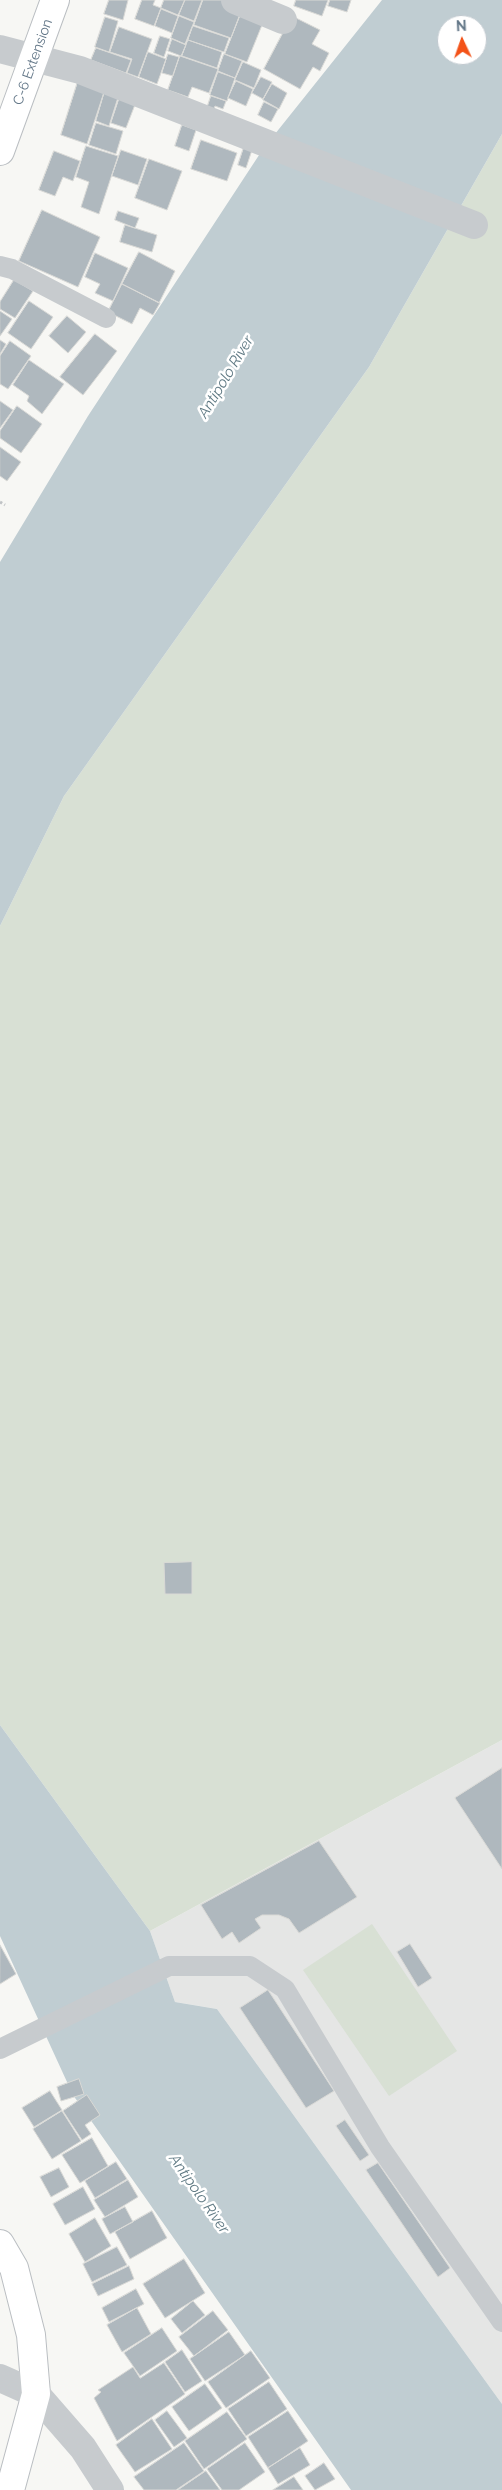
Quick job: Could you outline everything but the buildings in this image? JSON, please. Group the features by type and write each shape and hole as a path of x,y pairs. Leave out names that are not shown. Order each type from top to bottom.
{"main road":[{"name":"C-6 Extension","path":"0,151 36,58 55,0"},
{"path":"0,2244 14,2268 31,2335 36,2394 10,2490"}],"street":[{"path":"235,0 283,20"},
{"path":"0,49 80,70 474,225"},
{"path":"0,2378 36,2394 83,2448 110,2490"}],"lane":[{"path":"0,266 12,269 106,318"},
{"path":"0,2049 169,1966 250,1966 285,1989 380,2146 502,2322"}],"path":[{"path":"0,502 5,505"}],"shaded area":[{"path":"502,134 502,1740 150,1931 0,1725 0,926 64,796 369,367"},
{"path":"502,1740 502,2404 217,2009 175,2002 150,1931"},
{"path":"372,1924 457,2051 389,2096 303,1970"}],"water":[{"name":"Antipolo River","path":"382,0 502,0 502,134 369,367 64,796 0,926 0,562 88,416 263,149"},
{"name":"Antipolo River","path":"0,1725 150,1931 175,2002 217,2009 502,2404 502,2490 351,2490 73,2095 0,1936"}]}
